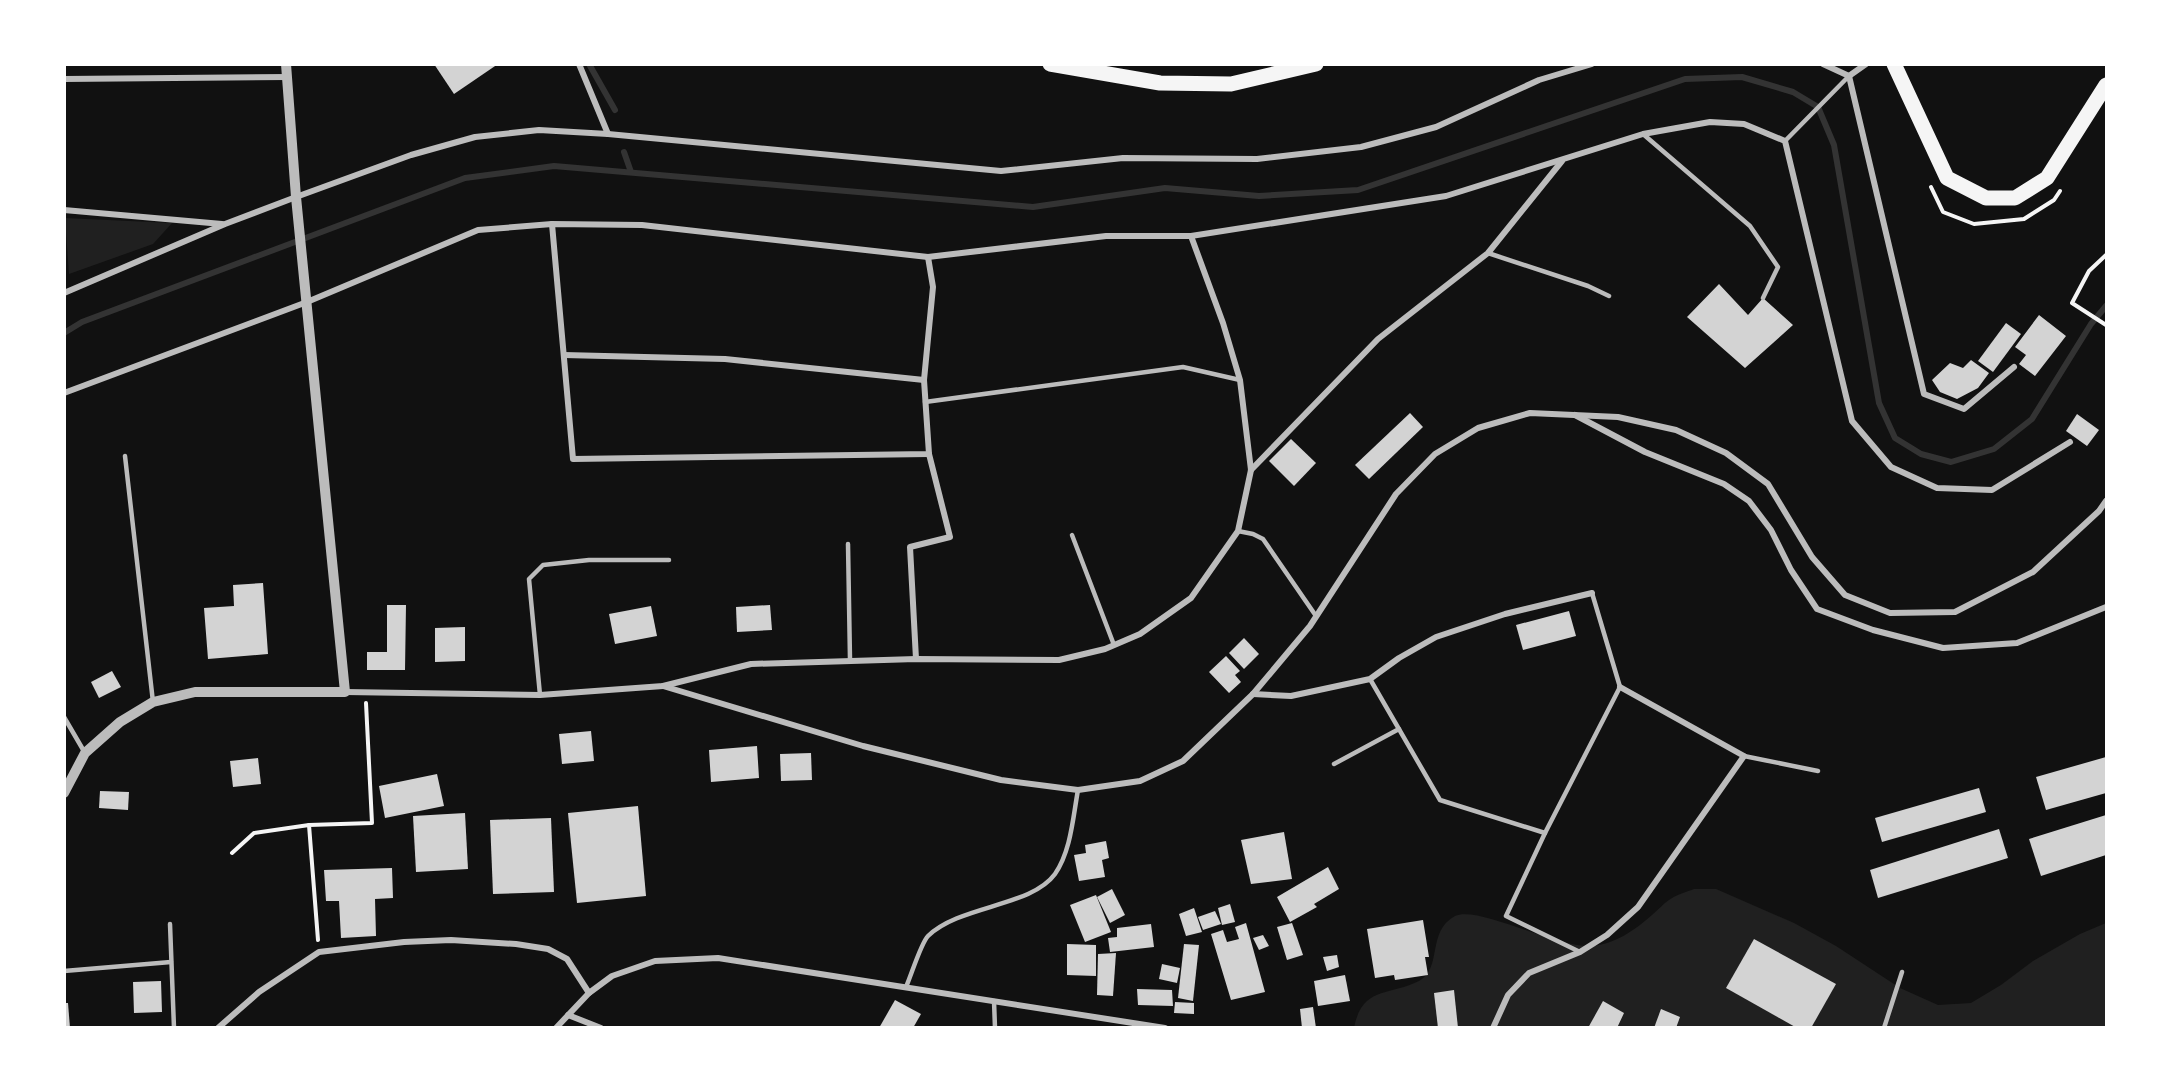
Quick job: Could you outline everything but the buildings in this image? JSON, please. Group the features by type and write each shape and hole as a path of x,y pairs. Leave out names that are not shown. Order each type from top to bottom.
{"main road":[{"path":"1050,64 1160,83 1231,84 1316,64"},
{"path":"1894,64 1947,178 1986,198 2015,198 2047,178 2106,85"}],"street":[{"path":"286,64 296,197 345,692"},
{"path":"579,64 608,134"},
{"path":"64,293 225,224 411,154 475,136 540,130 608,134 1001,171 1123,158 1257,159 1360,147 1436,127 1539,80 1592,64"},
{"path":"1823,64 1849,76"},
{"path":"1849,76 1866,64"},
{"path":"1849,76 1924,394 1964,410 2014,367"},
{"path":"64,80 288,77"},
{"path":"64,393 307,302 478,231 552,224 642,225 927,257 1106,236 1191,236 1446,196 1643,134 1710,122 1744,124 1785,141 1852,421 1891,467 1937,488 1992,490 2070,442"},
{"path":"1251,470 1378,339 1488,254 1563,159"},
{"path":"64,210 225,224"},
{"path":"552,224 573,459 929,454"},
{"path":"64,792 85,753 120,722 153,702 195,692 540,695 663,686 751,664 916,659 1059,660 1113,645 1140,634 1191,598 1238,531 1251,470 1240,380 1223,322 1191,236"},
{"path":"916,659 910,547 950,537 929,454 924,381 933,287 927,257"},
{"path":"564,355 725,359 924,381"},
{"path":"663,686 863,746 1001,780 1078,790 1140,781 1183,761 1253,694 1316,616 1396,494 1435,454 1478,428 1530,413 1618,417 1676,430 1726,453 1768,484 1812,557 1845,595 1890,613 1955,612 2033,572 2099,512 2106,501"},
{"path":"1572,414 1644,452 1724,484 1749,501 1771,530 1791,570 1817,609 1872,630 1943,648 2017,643 2106,607"},
{"path":"1253,694 1292,696 1370,679 1399,658 1436,637 1505,614 1592,593"},
{"path":"1493,1028 1509,994 1528,973 1580,952 1607,935 1638,907 1744,756 1620,687"},
{"path":"218,1028 259,992 319,952 404,942 451,940 516,944 548,949 567,959 589,993"},
{"path":"556,1028 589,993 612,976 655,962 718,958 1165,1028"},
{"path":"568,1015 601,1028"}],"lane":[{"path":"1785,141 1849,76"},
{"path":"1643,134 1750,226 1778,267 1763,298"},
{"path":"1488,254 1588,286 1609,297"},
{"path":"925,402 1183,367 1240,380"},
{"path":"125,456 153,702"},
{"path":"1238,531 1263,539 1316,616"},
{"path":"1072,535 1113,645"},
{"path":"848,544 850,660"},
{"path":"540,695 529,579 543,565 589,560 669,560"},
{"path":"1580,952 1506,916 1545,833 1620,687 1592,593"},
{"path":"1370,679 1440,800 1545,833"},
{"path":"64,717 85,753"},
{"path":"1334,764 1399,729"},
{"path":"1744,756 1818,771"},
{"path":"906,987 926,938 959,917 1023,895 1041,886 1054,875 1066,848 1078,790"},
{"path":"170,924 174,1028"},
{"path":"64,971 171,962"},
{"path":"1884,1028 1902,972"},
{"path":"994,1001 995,1028"},
{"path":"1118,1020 1120,1028"}],"path":[{"path":"1929,184 1943,212 1974,224 2024,219 2054,200 2065,184"},
{"path":"2106,255 2089,271 2072,303 2106,325"},
{"path":"232,853 254,833 309,825 372,823 365,693"},
{"path":"309,825 319,952"}],"shaded area":[{"path":"65,218 172,223 153,244 69,274"},
{"path":"1694,889 1716,889 1794,923 1836,946 1900,988 1938,1005 1971,1003 2001,985 2033,961 2080,934 2106,923 2106,1027 1354,1028 1363,1005 1370,999 1378,994 1408,986 1426,975 1431,968 1441,931 1446,923 1455,916 1466,914 1481,916 1559,941 1592,946 1609,942 1632,931 1669,900"}],"waterway":[{"path":"589,64 615,110"},
{"path":"64,333 82,322 465,178 554,166 1033,207 1165,188 1259,196 1358,190 1685,79 1742,77 1793,92 1818,107 1834,145 1879,403 1895,438 1921,454 1951,462 1994,449 2032,419 2091,324 2106,306"},
{"path":"624,152 631,172"}]}
